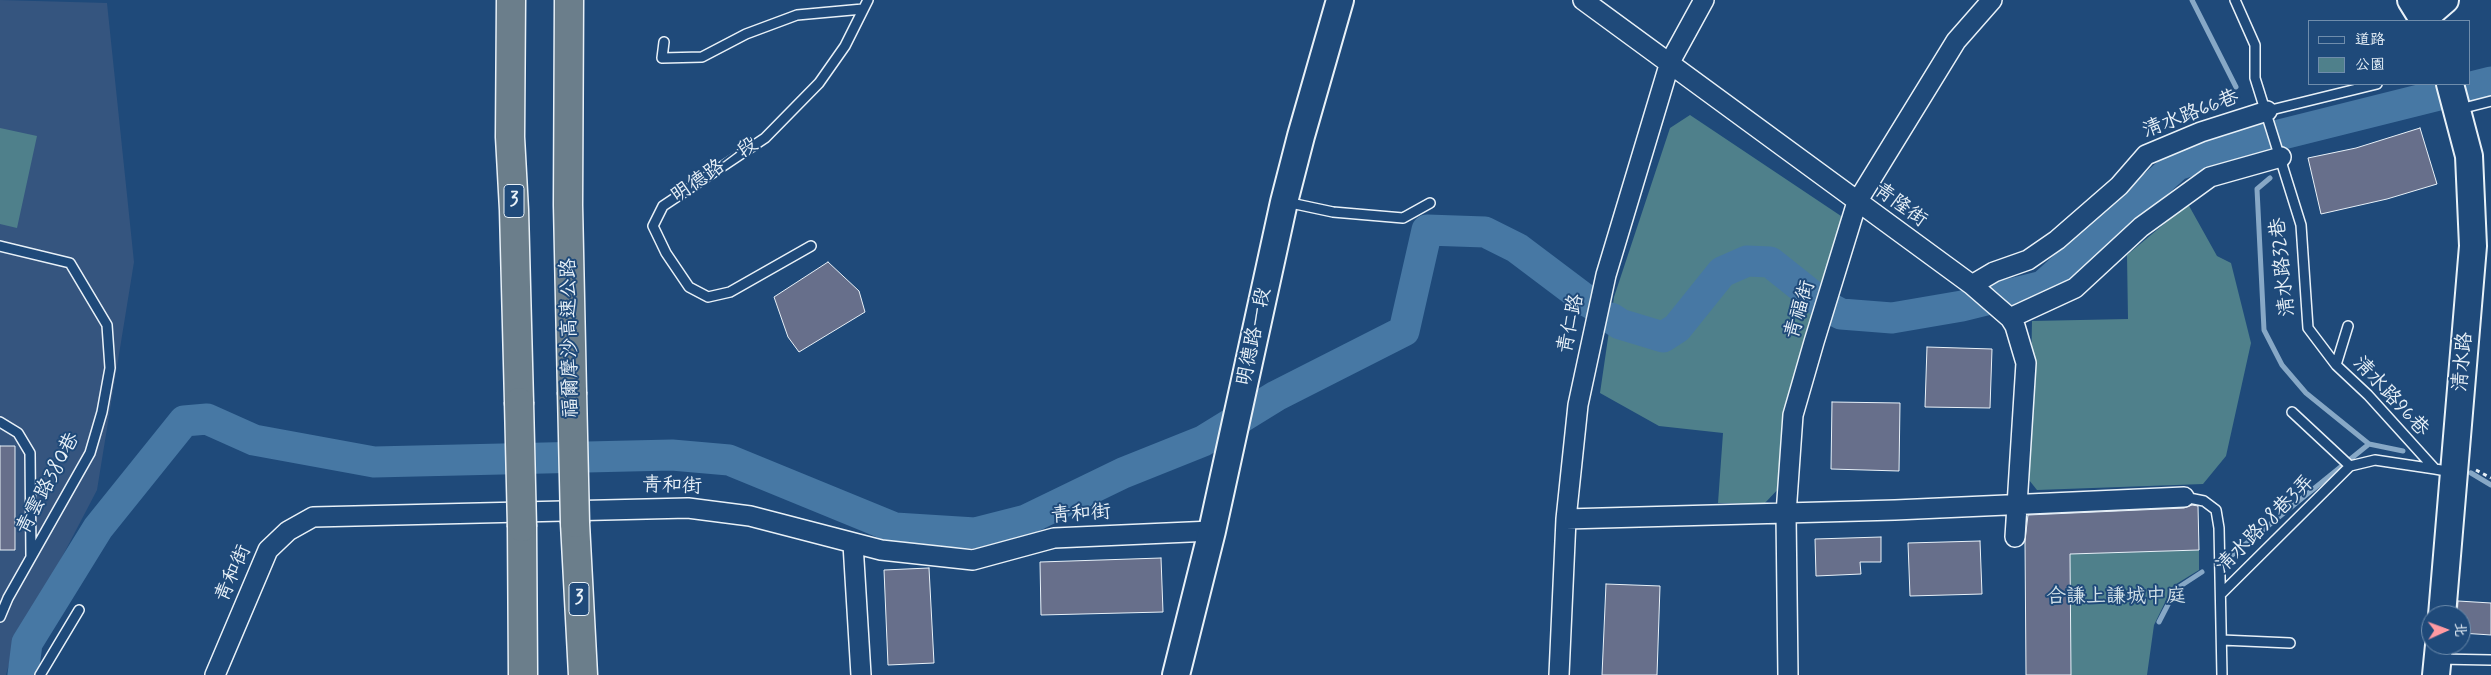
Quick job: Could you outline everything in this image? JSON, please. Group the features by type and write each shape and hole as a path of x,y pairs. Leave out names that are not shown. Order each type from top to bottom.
{"highway":[{"name":"3","path":"511,0 510,137 514,210 519,402 523,675"},
{"name":"福爾摩沙高速公路","path":"569,0 568,205 575,523 583,675"}],"street":[{"name":"明德路一段","path":"1176,675 1212,531 1284,202 1340,0"},
{"name":"青隆街","path":"1583,0 1973,286 2009,317 2015,326 2026,363 2015,537"},
{"name":"青仁路","path":"1559,675 1566,519 1578,405 1606,275 1670,62 1704,0"},
{"name":"青福街","path":"1788,675 1786,514 1792,415 1814,342 1857,202 1956,41 1992,0"},
{"path":"2419,13 2444,0"},
{"name":"清水路","path":"2442,605 2449,468 2482,246 2469,156 2450,85"},
{"name":"清水路66巷","path":"1973,286 1994,272 2028,260 2057,240 2119,186 2146,155 2201,132 2267,111"},
{"path":"2009,317 2075,288 2141,227 2210,176 2281,157"},
{"path":"1566,519 1786,514 2184,497"},
{"name":"青和街","path":"215,675 268,550 288,531 313,517 688,508 750,516 881,550 973,560 1054,538 1212,531"},
{"path":"853,544 861,675"}],"lane":[{"name":"明德路一段","path":"811,246 730,292 708,297 689,287 666,253 653,226 663,206 765,138 812,90 845,46 868,0"},
{"path":"2236,0 2255,45 2255,78 2267,111"},
{"path":"664,42 662,58 702,56 746,34 797,15 863,9"},
{"name":"清水路66巷","path":"2267,111 2373,85"},
{"path":"2457,110 2491,101"},
{"name":"清水路32巷","path":"2267,111 2300,225 2308,328 2336,365"},
{"path":"1284,202 1333,212 1403,218 1430,203"},
{"name":"青雲路380巷","path":"0,246 70,263 107,325 110,368 102,412 90,453 8,598 0,617"},
{"name":"清水路96巷","path":"2348,326 2336,365 2449,468"},
{"path":"2292,412 2350,466 2375,460 2449,468"},
{"path":"0,422 18,433 30,453 32,556"},
{"name":"清水路98巷3弄","path":"2222,675 2221,594 2350,466"},
{"path":"2184,497 2204,500 2216,510 2220,551 2221,594"},
{"path":"40,675 79,610"},
{"path":"2222,640 2290,642"},
{"path":"2438,660 2491,660"}],"shaded area":[{"path":"0,0 107,3 134,262 97,490 12,653 6,675 0,675"}],"green space":[{"path":"1690,115 1841,216 1841,227 1781,486 1764,504 1718,503 1723,433 1659,426 1600,393 1614,297 1670,128"},
{"path":"0,128 37,136 17,228 0,224"},
{"path":"2188,204 2217,256 2231,263 2251,343 2226,456 2203,484 2037,490 2029,480 2032,321 2128,319 2127,255"},
{"name":"合謙上謙城中庭","path":"2199,550 2199,570 2173,586 2154,625 2147,675 2071,675 2070,554"}],"building":[{"path":"2420,128 2437,184 2387,199 2321,214 2308,158 2356,148"},
{"path":"828,262 859,291 865,312 799,352 788,337 774,297"},
{"path":"1927,347 1992,349 1990,408 1925,407"},
{"path":"1832,402 1900,403 1899,471 1831,469"},
{"path":"0,446 15,446 15,550 0,550"},
{"path":"2192,505 2198,506 2199,550 2070,554 2071,675 2026,675 2025,540 2028,515 2184,508"},
{"path":"1881,537 1881,562 1860,562 1861,574 1816,576 1815,539"},
{"path":"1980,541 1982,594 1910,596 1908,543"},
{"path":"1161,558 1163,612 1041,615 1040,562"},
{"path":"929,568 934,663 888,665 884,570"},
{"path":"1606,584 1660,586 1657,675 1602,675"},
{"path":"2458,601 2491,603 2491,635 2471,634 2471,605 2458,605"}],"waterway":[{"path":"2192,0 2236,87"},
{"path":"1611,318 1620,324 1663,337 1677,328 1722,272 1747,261 1770,262 1824,305 1841,314 1892,318 1962,306 2043,286 2177,165 2243,144 2491,82"},
{"path":"2270,178 2257,189 2264,330 2282,365 2306,393 2369,444 2403,451"},
{"path":"23,675 27,643 98,528 184,421 207,419 254,440 374,462 672,455 729,460 895,528 975,533 1026,520 1123,473 1203,441 1276,396 1404,331 1427,230 1485,232 1517,248 1590,303"},
{"path":"2232,555 2369,444"},
{"path":"2471,473 2491,485"},
{"path":"2159,622 2176,589 2202,572"}]}
